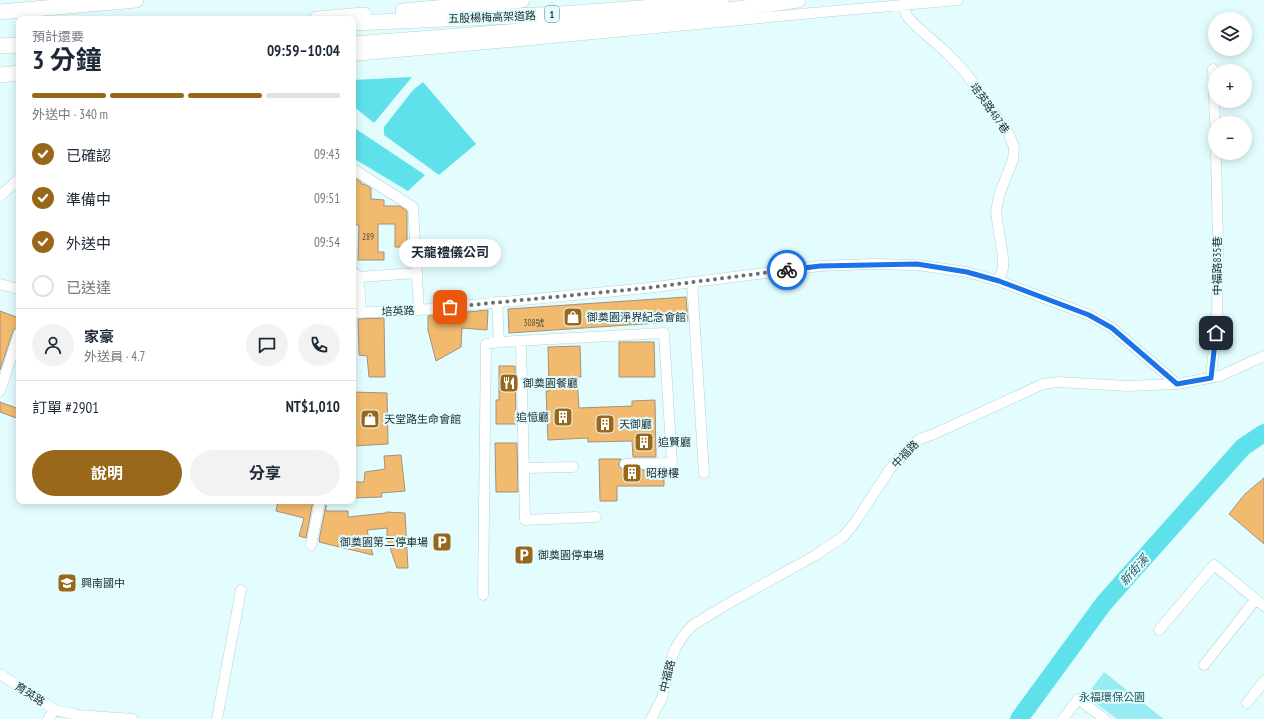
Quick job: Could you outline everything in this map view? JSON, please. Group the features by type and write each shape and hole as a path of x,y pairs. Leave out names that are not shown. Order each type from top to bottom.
{"highway":[{"path":"0,12 136,0"},
{"path":"349,16 522,0"},
{"name":"五股楊梅高架道路","path":"356,23 561,14 750,0"},
{"path":"356,44 669,19 798,0"},
{"path":"0,46 16,45"},
{"path":"0,75 16,73"}],"street":[{"path":"356,56 812,12 958,0"},
{"name":"培英路487巷","path":"903,5 908,16 915,25 947,53 965,72 1009,134 1014,147 1013,160 999,195 996,213 1003,257 1003,268 999,281"},
{"name":"中福路835巷","path":"1211,378 1217,318 1218,244 1216,160"},
{"path":"356,171 413,207 419,310"},
{"path":"0,196 16,182"},
{"name":"培英路","path":"357,313 419,310 647,288 820,266 917,264 967,272 999,281 1089,315 1112,328 1177,384"},
{"path":"357,313 356,274 417,273"},
{"path":"692,282 704,473"},
{"path":"0,284 16,288"},
{"path":"497,302 499,342"},
{"path":"483,595 486,344 664,333 672,463 625,464"},
{"path":"521,341 524,520 596,517"},
{"path":"0,391 16,342"},
{"name":"中福路","path":"653,718 662,698 669,666 675,649 683,636 693,625 816,555 844,536 856,521 890,470 908,449 920,439 1043,384 1058,382 1128,386 1177,384 1220,376 1264,356"},
{"path":"524,468 573,467"},
{"path":"311,545 319,504"},
{"path":"1159,630 1214,565 1264,606"},
{"path":"217,719 241,590"},
{"path":"1204,665 1256,599"},
{"name":"育英路","path":"0,674 55,710 77,715 133,719"},
{"path":"1247,703 1264,681"},
{"path":"1063,719 1078,699 1105,719"},
{"path":"48,719 55,710"}],"green space":[{"name":"永福環保公園","path":"1104,672 1164,719 1117,719 1086,696"}],"shaded area":[{"path":"412,77 374,123 356,108 356,80"},
{"path":"423,82 476,144 439,175 384,135 384,127 413,90"},
{"path":"356,129 425,175 408,191 356,160"}],"building":[{"path":"356,179 361,182 361,184 371,188 371,199 384,200 384,206 400,206 407,211 407,247 395,247 395,224 378,224 378,252 384,252 384,260 358,260 359,225 356,225"},
{"path":"686,297 688,321 509,333 508,309"},
{"path":"488,310 487,330 462,328 461,347 436,361 428,330 428,316"},
{"path":"0,311 16,317 16,328 13,331 0,370"},
{"path":"384,318 385,377 369,377 367,356 359,355 358,319"},
{"path":"619,342 654,342 655,377 619,377"},
{"path":"580,346 581,377 577,377 579,408 632,406 632,401 655,400 656,457 633,457 632,441 588,442 588,438 548,440 546,391 549,391 548,347"},
{"path":"499,366 515,366 516,424 496,424 496,400 499,400"},
{"name":"天堂路生命會館","path":"356,392 387,393 388,444 356,446"},
{"path":"0,402 16,408 16,418 0,412"},
{"path":"495,443 517,443 518,492 496,492"},
{"path":"401,455 405,491 381,493 382,497 356,498 356,482 364,482 365,472 385,469 384,456"},
{"name":"昭穆樓","path":"599,459 621,459 619,467 625,470 664,470 664,486 617,486 617,501 600,501"},
{"path":"1264,478 1264,544 1229,514 1245,494"},
{"path":"277,504 312,504 306,538 299,536 304,518 276,511"},
{"path":"326,505 326,511 348,511 348,517 386,512 405,513 408,568 397,568 387,539 387,528 367,530 373,555 319,542"}],"waterway":[{"name":"新街溪","path":"1019,719 1104,603 1243,447 1264,433"}],"way so far":[{"path":"450,307 647,288 787,270"}],"place":[{"name":"天龍禮儀公司","path":"450,307"},
{"name":"御奠園淨界紀念會館","path":"573,317"},
{"name":"御奠園餐廳","path":"509,383"},
{"name":"追憶廳","path":"563,417"},
{"name":"天堂路生命會館","path":"370,419"},
{"name":"天御廳","path":"605,424"},
{"name":"追賢廳","path":"644,442"},
{"name":"昭穆樓","path":"632,473"},
{"name":"御奠園第二停車場","path":"442,542"},
{"name":"御奠園停車場","path":"524,555"},
{"name":"興南國中","path":"67,583"}],"route":[{"path":"787,270 820,266 917,264 967,272 999,281 1089,315 1112,328 1177,384 1211,378 1216,333"}]}
